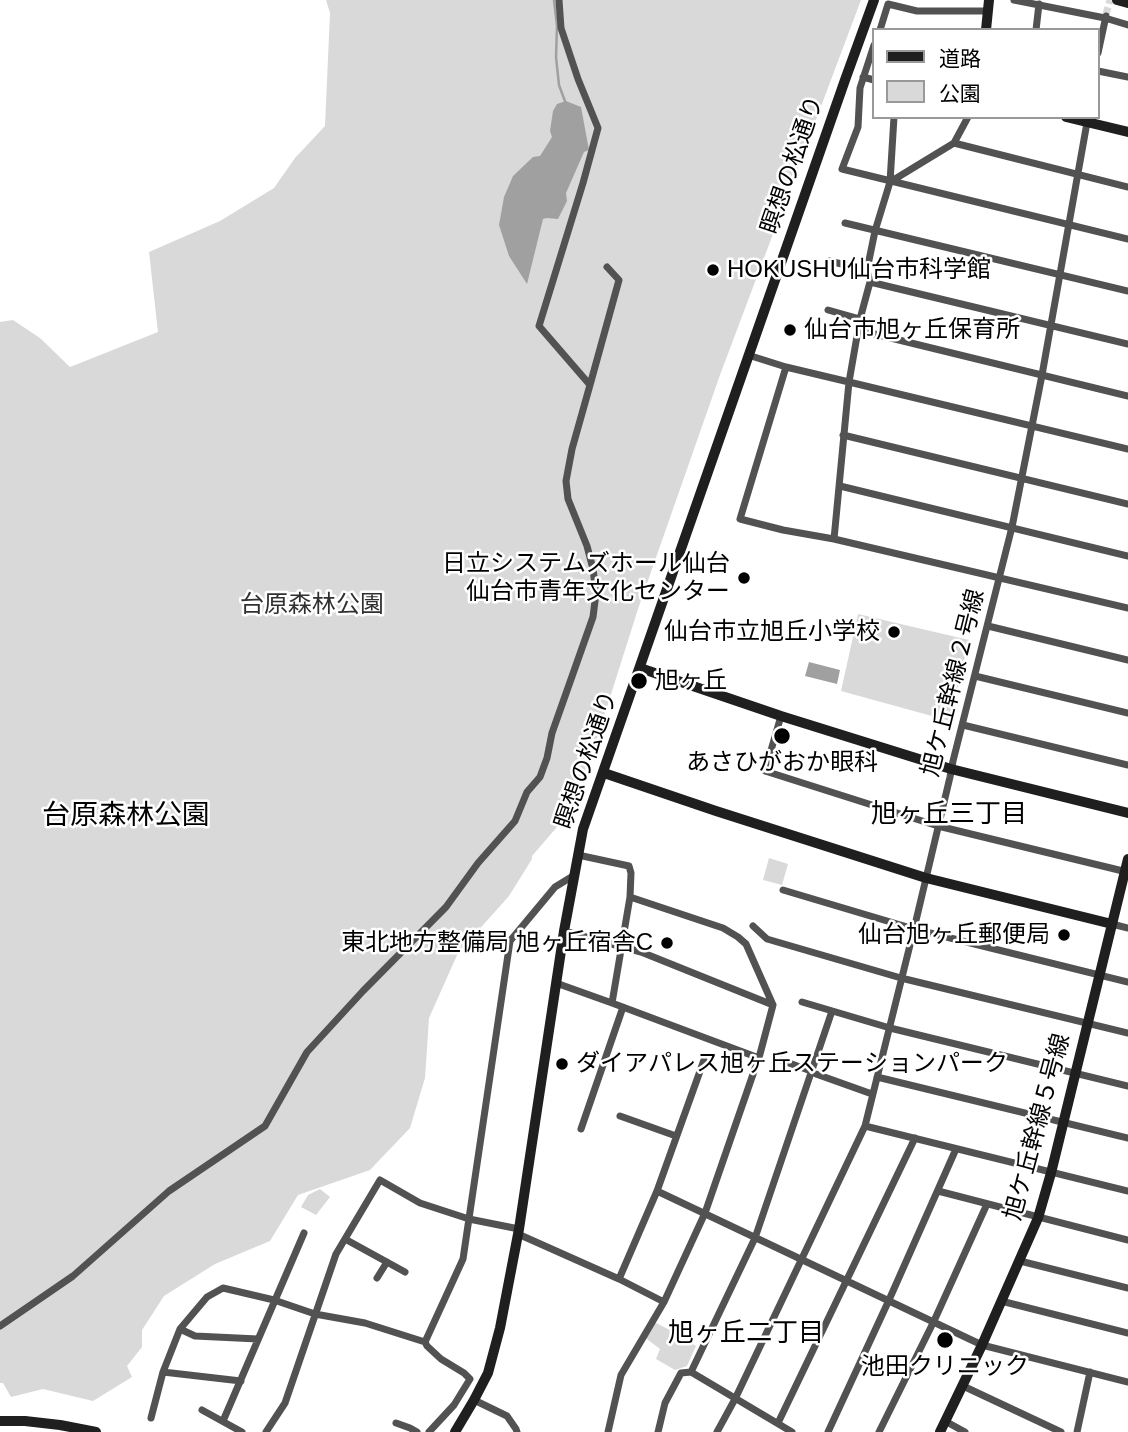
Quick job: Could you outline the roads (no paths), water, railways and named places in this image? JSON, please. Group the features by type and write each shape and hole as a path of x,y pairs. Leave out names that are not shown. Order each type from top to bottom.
{"street":[{"path":"559,0 561,28 598,128 539,326 590,385"},
{"name":"瞑想の松通り","path":"456,1432 488,1373 497,1342 519,1232 564,931 583,829 874,0"},
{"path":"1014,0 1106,16 1128,25"},
{"path":"1117,0 1128,3"},
{"path":"881,28 888,4 917,11 988,5 986,28"},
{"path":"1036,28 1039,4"},
{"path":"1100,44 1106,16"},
{"path":"872,51 860,89 858,127 842,169 1128,239"},
{"path":"1100,71 1128,77"},
{"path":"863,77 872,79"},
{"path":"834,539 849,382 860,319 870,282 866,270 874,231 890,181 894,119"},
{"path":"890,181 954,144 967,119"},
{"path":"1088,120 1128,132"},
{"name":"旭ケ丘幹線２号線","path":"717,1432 865,1126 1012,527 1088,120"},
{"path":"954,144 1128,187"},
{"path":"845,223 1128,291"},
{"path":"829,261 866,270"},
{"path":"0,1326 73,1276 169,1191 265,1126 307,1052 446,906 478,863 515,821 527,792 540,777 594,618 596,593 593,569 568,499 566,481 572,449 619,280 607,267"},
{"path":"870,282 1128,344"},
{"path":"828,310 860,319"},
{"path":"858,330 1128,396"},
{"path":"748,355 786,367 1128,449"},
{"path":"786,367 740,519 1128,608"},
{"path":"843,435 1128,504"},
{"path":"840,486 1128,556"},
{"path":"988,626 1128,660"},
{"path":"640,668 781,716 951,769 1128,813"},
{"path":"975,676 1128,713"},
{"path":"781,716 765,771 938,826 1126,872"},
{"path":"963,725 1128,765"},
{"path":"604,773 926,878 1128,928"},
{"path":"578,855 629,866 631,873 630,897 612,1003"},
{"name":"旭ケ丘幹線５号線","path":"940,1432 1038,1218 1128,859"},
{"path":"425,1342 463,1258 510,942 555,887 573,876"},
{"path":"783,890 914,929 1128,982"},
{"path":"608,1432 621,1375 664,1301 705,1213 759,1058 773,1004 746,944 738,937 723,928 630,897"},
{"path":"753,926 767,939 901,978 1128,1033"},
{"path":"564,931 641,953 773,1004"},
{"path":"556,983 759,1058"},
{"path":"802,1002 890,1028 1128,1086"},
{"path":"581,1129 623,1007"},
{"path":"691,1372 755,1238 832,1011"},
{"path":"778,1059 872,1094"},
{"path":"619,1279 657,1191 704,1060"},
{"path":"877,1077 1128,1138"},
{"path":"620,1116 676,1136"},
{"path":"865,1126 1128,1191"},
{"path":"778,1423 915,1138"},
{"path":"828,1432 957,1149"},
{"path":"267,1432 285,1403 336,1254 380,1180 420,1203 519,1232 664,1301"},
{"path":"657,1191 982,1345 1128,1382"},
{"path":"938,1191 1128,1240"},
{"path":"879,1432 988,1204"},
{"path":"223,1421 304,1233"},
{"path":"345,1239 405,1272"},
{"path":"1020,1261 1128,1288"},
{"path":"377,1278 387,1262"},
{"path":"151,1418 163,1372 180,1329 207,1297 223,1288 274,1300 315,1314 365,1323 425,1342 441,1359 470,1379 454,1405 429,1432"},
{"path":"1001,1301 1128,1333"},
{"path":"180,1329 195,1336 258,1339"},
{"path":"163,1372 241,1381"},
{"path":"658,1432 665,1403 681,1373 691,1372 792,1432"},
{"path":"1077,1432 1090,1373"},
{"path":"963,1386 1061,1432"},
{"path":"474,1400 507,1416 517,1432"},
{"path":"202,1410 242,1432"},
{"path":"0,1421 61,1425 96,1432"},
{"path":"945,1422 965,1432"},
{"path":"396,1423 417,1432"}],"waterway":[{"path":"554,0 559,85 566,104"}],"tunnel":[{"path":"1106,14 1110,0"}],"place":[{"name":"HOKUSHU仙台市科学館","path":"713,270"},
{"name":"仙台市旭ヶ丘保育所","path":"790,330"},
{"name":"日立システムズホール仙台 仙台市青年文化センター","path":"744,578"},
{"name":"仙台市立旭丘小学校","path":"894,632"},
{"name":"旭ヶ丘","path":"639,681"},
{"name":"あさひがおか眼科","path":"782,736"},
{"name":"仙台旭ヶ丘郵便局","path":"1064,935"},
{"name":"東北地方整備局 旭ヶ丘宿舎C","path":"667,943"},
{"name":"ダイアパレス旭ヶ丘ステーションパーク","path":"562,1064"},
{"name":"池田クリニック","path":"945,1340"}],"district":[{"name":"旭ヶ丘三丁目","path":"949,815"},
{"name":"台原森林公園","path":"126,816"},
{"name":"旭ヶ丘二丁目","path":"746,1334"}]}
